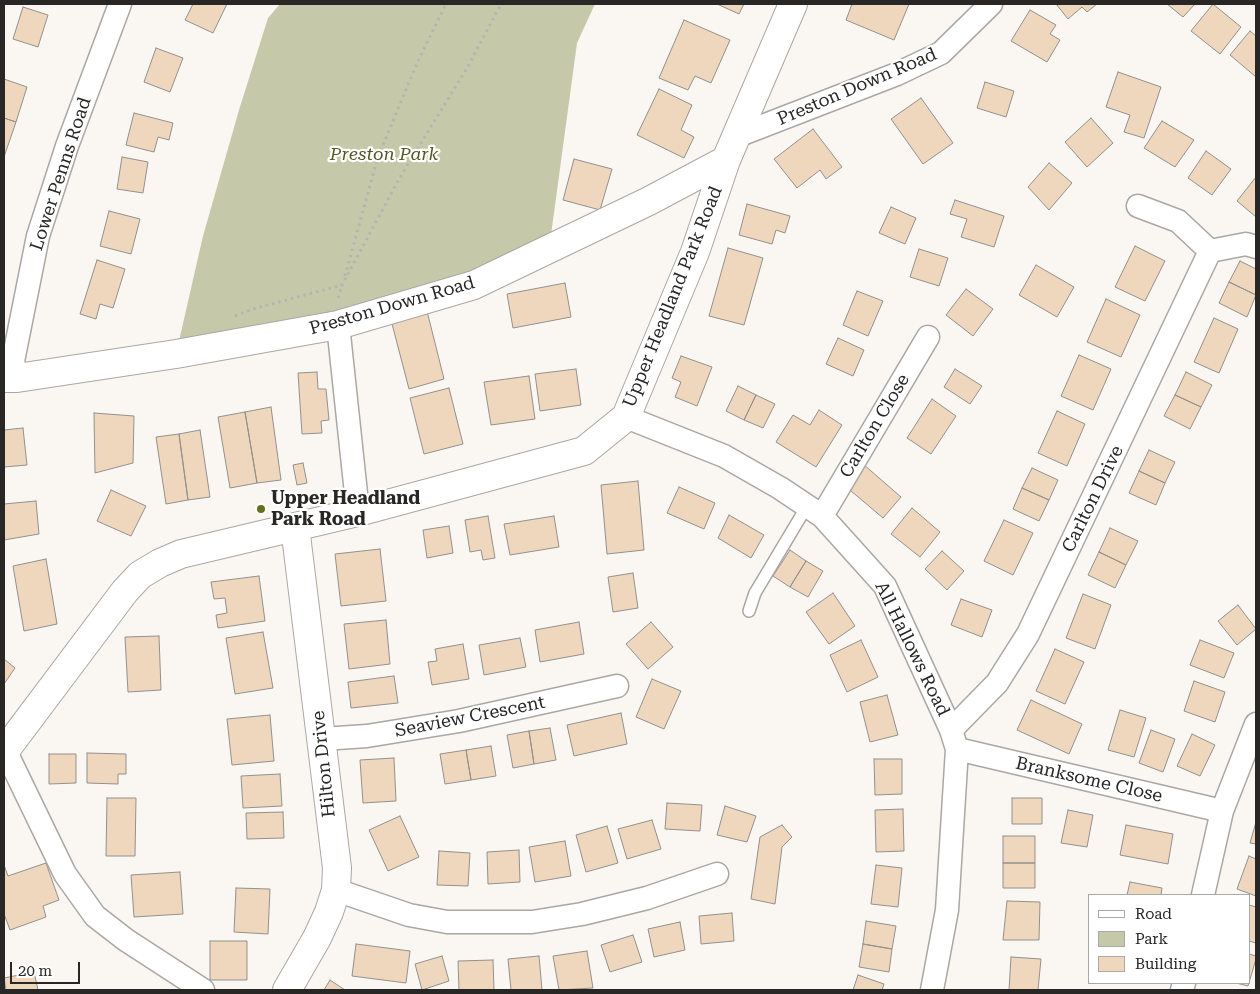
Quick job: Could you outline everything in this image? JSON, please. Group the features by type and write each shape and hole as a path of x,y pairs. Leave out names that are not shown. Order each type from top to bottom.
{"street":[{"name":"Lower Penns Road","path":"10,378 38,236 67,146 120,4"},
{"name":"Upper Headland Park Road","path":"4,750 125,591 140,576 181,554 358,512 584,451 626,417 695,252 731,148 793,4"},
{"name":"Preston Down Road","path":"10,378 116,361 176,354 338,325 474,285 650,201 731,148 941,53 991,4"},
{"path":"1138,206 1178,221 1210,251 1246,244 1256,247"},
{"name":"Carlton Drive","path":"954,740 997,683 1028,634 1210,251"},
{"path":"338,325 358,512"},
{"name":"Carlton Close","path":"815,511 928,337"},
{"name":"All Hallows Road","path":"626,417 724,456 815,511 885,586 954,740 947,910 932,990"},
{"name":"Hilton Drive","path":"287,990 317,938 336,890 337,868 295,526"},
{"name":"Seaview Crescent","path":"322,739 367,736 459,722 617,686"},
{"path":"1203,894 1222,811 1256,724"},
{"name":"Branksome Close","path":"954,740 1222,811"},
{"path":"4,750 66,874 95,916 126,940 203,990"},
{"path":"336,890 410,915 447,922 532,922 582,914 648,898 716,874"}],"lane":[{"path":"749,611 755,593 815,511"}],"path":[{"path":"338,325 336,306 378,157 417,63 446,4"},
{"path":"342,284 399,179 468,68 501,4"}],"green space":[{"name":"Preston Park","path":"280,4 595,4 577,43 549,250 474,285 176,354 203,236 239,110 268,18"}],"building":[{"path":"193,4 227,4 213,33 185,20"},
{"path":"717,4 744,4 739,14"},
{"path":"852,4 909,4 894,40 846,20"},
{"path":"1056,4 1097,4 1087,12 1082,7 1068,19"},
{"path":"1167,4 1195,4 1183,17"},
{"path":"1213,4 1241,27 1220,54 1191,31"},
{"path":"23,7 48,15 38,47 13,39"},
{"path":"1030,10 1056,25 1050,34 1060,40 1047,62 1011,41"},
{"path":"684,20 730,40 711,83 695,76 688,90 659,78"},
{"path":"1250,31 1256,36 1256,77 1230,55"},
{"path":"156,48 183,58 170,92 144,82"},
{"path":"1118,72 1161,87 1144,138 1124,132 1130,115 1106,107"},
{"path":"4,79 27,87 16,122 4,118"},
{"path":"985,82 1014,91 1006,117 977,108"},
{"path":"659,89 692,105 681,130 694,137 684,158 637,135"},
{"path":"921,98 953,143 923,164 891,119"},
{"path":"134,113 173,123 169,140 158,137 154,152 126,145"},
{"path":"4,118 16,122 4,157"},
{"path":"1091,118 1113,143 1087,167 1065,142"},
{"path":"1162,121 1194,140 1175,167 1144,148"},
{"path":"813,129 842,167 826,179 820,170 797,188 774,159"},
{"path":"1206,151 1231,169 1212,195 1188,178"},
{"path":"122,157 148,162 143,193 117,189"},
{"path":"574,159 612,169 600,210 563,200"},
{"path":"1049,163 1072,183 1049,210 1028,187"},
{"path":"1256,177 1256,217 1237,201"},
{"path":"955,200 1004,216 994,247 961,237 967,219 950,214"},
{"path":"747,204 790,216 785,233 776,230 772,244 739,235"},
{"path":"891,207 916,218 905,244 879,233"},
{"path":"109,211 140,219 131,254 100,246"},
{"path":"1135,246 1165,261 1145,301 1115,287"},
{"path":"728,248 763,258 744,325 709,316"},
{"path":"919,249 948,258 939,286 910,277"},
{"path":"97,260 125,269 113,308 100,304 96,319 80,314"},
{"path":"1240,261 1256,269 1256,295 1229,282"},
{"path":"1036,265 1074,287 1057,317 1019,295"},
{"path":"1229,282 1256,295 1247,317 1219,303"},
{"path":"565,283 571,317 513,328 507,294"},
{"path":"966,289 993,309 973,336 946,315"},
{"path":"857,291 883,301 868,336 843,325"},
{"path":"1106,299 1140,315 1121,357 1087,342"},
{"path":"427,311 444,379 409,389 391,320"},
{"path":"1214,318 1238,329 1219,373 1194,362"},
{"path":"838,338 864,350 853,376 826,364"},
{"path":"1079,355 1111,369 1093,410 1061,396"},
{"path":"681,356 712,367 697,406 675,397 681,382 672,378"},
{"path":"576,369 581,405 540,411 535,374"},
{"path":"955,369 982,386 970,404 944,387"},
{"path":"317,372 318,389 326,389 329,420 321,421 322,433 302,434 298,373"},
{"path":"1186,372 1212,385 1201,407 1175,395"},
{"path":"529,376 535,419 491,425 484,382"},
{"path":"738,386 756,395 744,420 726,411"},
{"path":"449,388 463,444 424,454 410,398"},
{"path":"756,395 775,404 763,428 744,420"},
{"path":"1175,395 1201,407 1190,429 1164,416"},
{"path":"932,399 956,416 931,454 907,438"},
{"path":"271,407 281,480 257,483 245,412"},
{"path":"819,410 842,425 816,467 776,442 793,415 810,425"},
{"path":"1057,411 1085,424 1067,466 1038,453"},
{"path":"245,412 257,483 230,488 218,417"},
{"path":"94,413 134,416 133,463 95,473"},
{"path":"23,428 27,465 4,467 4,430"},
{"path":"200,430 210,497 188,500 179,434"},
{"path":"179,434 188,500 166,504 156,437"},
{"path":"1149,450 1175,462 1165,483 1139,471"},
{"path":"303,463 307,483 297,485 293,465"},
{"path":"863,464 901,497 883,518 844,485"},
{"path":"1032,468 1058,480 1049,500 1022,488"},
{"path":"1139,471 1165,483 1156,505 1129,493"},
{"path":"638,481 644,550 607,554 601,485"},
{"path":"679,487 715,503 704,529 667,513"},
{"path":"1022,488 1049,500 1039,521 1013,509"},
{"path":"111,490 146,506 131,536 97,521"},
{"path":"36,501 39,534 4,540 4,504"},
{"path":"912,508 940,532 920,557 891,534"},
{"path":"729,515 764,535 751,558 718,538"},
{"path":"488,516 495,558 483,560 481,550 470,552 465,520"},
{"path":"554,516 559,547 510,555 504,524"},
{"path":"1004,520 1033,533 1013,575 984,561"},
{"path":"449,526 453,553 427,558 423,530"},
{"path":"1110,528 1138,541 1126,565 1099,552"},
{"path":"380,549 386,601 341,606 335,554"},
{"path":"790,550 806,561 790,587 773,576"},
{"path":"942,551 964,571 947,590 925,569"},
{"path":"1099,552 1126,565 1115,588 1088,575"},
{"path":"46,559 57,624 24,631 13,566"},
{"path":"806,561 823,571 808,597 790,587"},
{"path":"633,573 638,608 613,612 608,577"},
{"path":"259,576 265,621 218,628 216,615 227,613 225,598 214,599 211,582"},
{"path":"833,593 855,626 829,644 806,612"},
{"path":"1083,594 1111,605 1095,649 1066,638"},
{"path":"961,599 992,610 982,637 951,625"},
{"path":"1238,605 1256,629 1237,645 1218,621"},
{"path":"386,620 390,664 349,669 344,624"},
{"path":"579,622 584,654 540,662 535,630"},
{"path":"651,622 673,647 648,669 626,644"},
{"path":"263,632 273,688 235,694 226,638"},
{"path":"159,636 161,690 128,692 125,637"},
{"path":"520,638 526,667 484,675 479,645"},
{"path":"861,640 878,677 847,692 830,655"},
{"path":"1200,640 1234,653 1224,678 1190,665"},
{"path":"463,644 469,679 432,685 428,662 437,661 435,649"},
{"path":"1055,649 1084,662 1065,704 1036,691"},
{"path":"4,659 15,668 4,684"},
{"path":"394,676 398,703 351,708 348,682"},
{"path":"652,679 681,691 664,729 636,717"},
{"path":"1194,681 1225,692 1215,722 1184,711"},
{"path":"887,695 898,735 870,742 860,702"},
{"path":"1031,700 1082,724 1069,754 1017,730"},
{"path":"1120,710 1146,718 1134,757 1108,750"},
{"path":"621,713 627,744 574,756 567,725"},
{"path":"270,715 274,761 232,765 227,719"},
{"path":"550,728 556,760 534,764 529,731"},
{"path":"1151,730 1175,739 1163,772 1139,763"},
{"path":"529,731 534,764 513,768 507,735"},
{"path":"1192,734 1215,745 1200,776 1177,766"},
{"path":"491,746 496,776 471,780 466,750"},
{"path":"466,750 471,780 445,784 440,754"},
{"path":"87,753 126,754 126,774 118,774 118,784 87,783"},
{"path":"49,754 76,754 76,783 49,784"},
{"path":"394,758 396,801 363,803 360,760"},
{"path":"874,759 902,759 902,794 875,795"},
{"path":"280,774 282,806 243,808 241,776"},
{"path":"107,798 136,798 135,856 106,856"},
{"path":"1012,798 1042,798 1042,824 1012,824"},
{"path":"667,803 702,805 700,831 665,829"},
{"path":"725,806 756,816 747,842 717,835"},
{"path":"903,809 904,851 876,852 875,810"},
{"path":"1068,810 1093,815 1087,847 1061,843"},
{"path":"283,812 284,838 247,839 246,813"},
{"path":"400,816 419,857 388,871 369,830"},
{"path":"652,820 661,849 627,859 618,829"},
{"path":"1256,822 1256,844 1250,843"},
{"path":"782,825 792,837 782,847 775,904 751,899 760,837"},
{"path":"1126,825 1173,834 1168,864 1120,855"},
{"path":"607,826 618,863 586,872 576,835"},
{"path":"1003,836 1035,836 1035,863 1003,863"},
{"path":"565,841 571,876 535,882 529,847"},
{"path":"519,850 520,882 488,884 487,852"},
{"path":"439,851 470,853 468,886 437,885"},
{"path":"1249,856 1256,859 1256,896 1237,889"},
{"path":"46,863 59,900 43,906 46,917 10,930 4,914 4,865 8,876"},
{"path":"1003,863 1035,863 1035,888 1003,888"},
{"path":"876,865 902,868 898,907 871,904"},
{"path":"180,872 183,914 134,917 131,875"},
{"path":"1130,882 1162,888 1161,894 1127,894"},
{"path":"236,888 270,889 268,934 234,932"},
{"path":"1007,901 1040,902 1039,940 1003,940"},
{"path":"1250,905 1256,907 1256,943 1250,941"},
{"path":"732,913 734,941 701,944 699,916"},
{"path":"866,921 896,926 892,949 863,944"},
{"path":"680,922 685,950 654,957 648,929"},
{"path":"633,935 642,962 610,972 601,945"},
{"path":"210,941 247,941 247,980 210,980"},
{"path":"356,944 410,951 406,983 352,976"},
{"path":"863,944 892,949 889,972 859,967"},
{"path":"587,951 593,988 559,990 553,956"},
{"path":"1250,954 1256,956 1250,980"},
{"path":"442,956 449,981 422,990 415,964"},
{"path":"539,956 542,990 511,990 508,959"},
{"path":"1011,957 1041,959 1038,990 1009,990"},
{"path":"493,960 494,990 459,990 458,961"},
{"path":"34,972 38,990 6,990 4,978"},
{"path":"858,975 884,984 882,990 853,990"},
{"path":"330,980 345,990 324,990"}],"place":[{"name":"Upper Headland Park Road","path":"261,509"}]}
